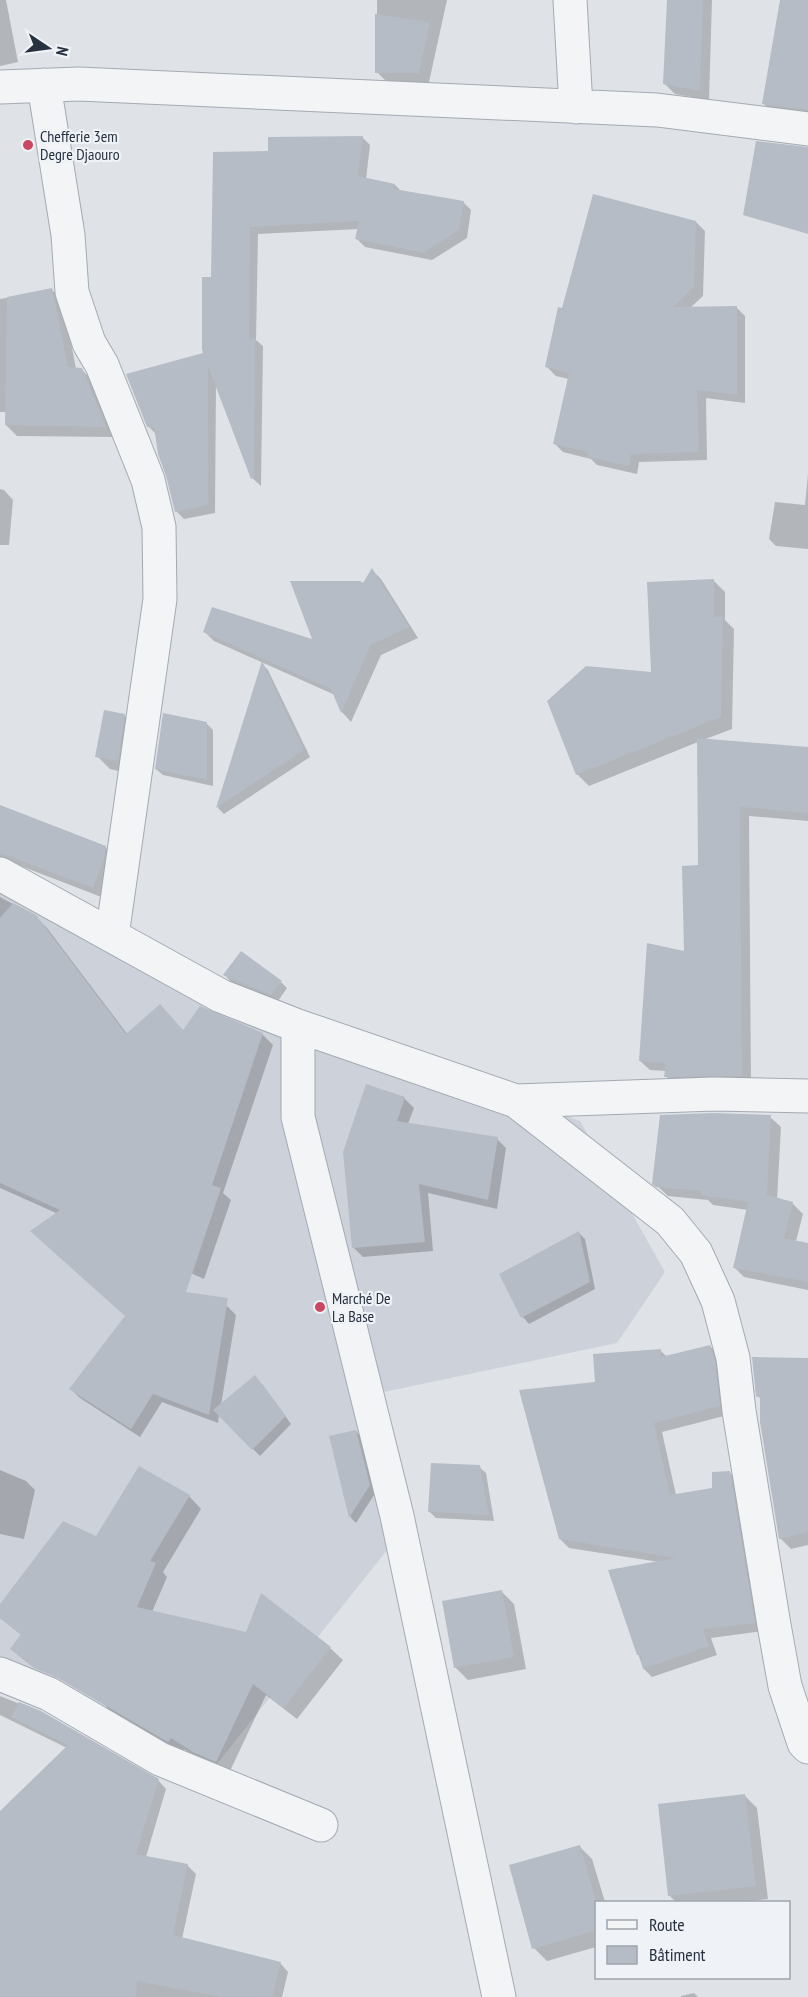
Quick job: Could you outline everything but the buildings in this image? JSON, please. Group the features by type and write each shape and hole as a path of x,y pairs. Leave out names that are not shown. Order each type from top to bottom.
{"street":[{"path":"570,0 576,107"},
{"path":"0,87 78,84 657,111 808,129"},
{"path":"44,85 68,235 72,292 89,343 102,365 148,480 159,526 160,598 112,936"},
{"path":"0,874 221,996 298,1026 516,1101 670,1221 696,1253 718,1301 734,1358 739,1410 785,1686 804,1743 808,1747"},
{"path":"298,1026 298,1117 397,1516 499,1997"},
{"path":"516,1101 714,1094 808,1096"},
{"path":"0,1674 49,1694 160,1759 321,1825"}],"shaded area":[{"name":"Marché De La Base","path":"0,866 264,1004 580,1121 665,1272 617,1343 384,1392 399,1535 205,1779 0,1679"}],"place":[{"name":"Chefferie 3em Degre Djaouro","path":"28,145"},
{"name":"Marché De La Base","path":"320,1307"}]}
